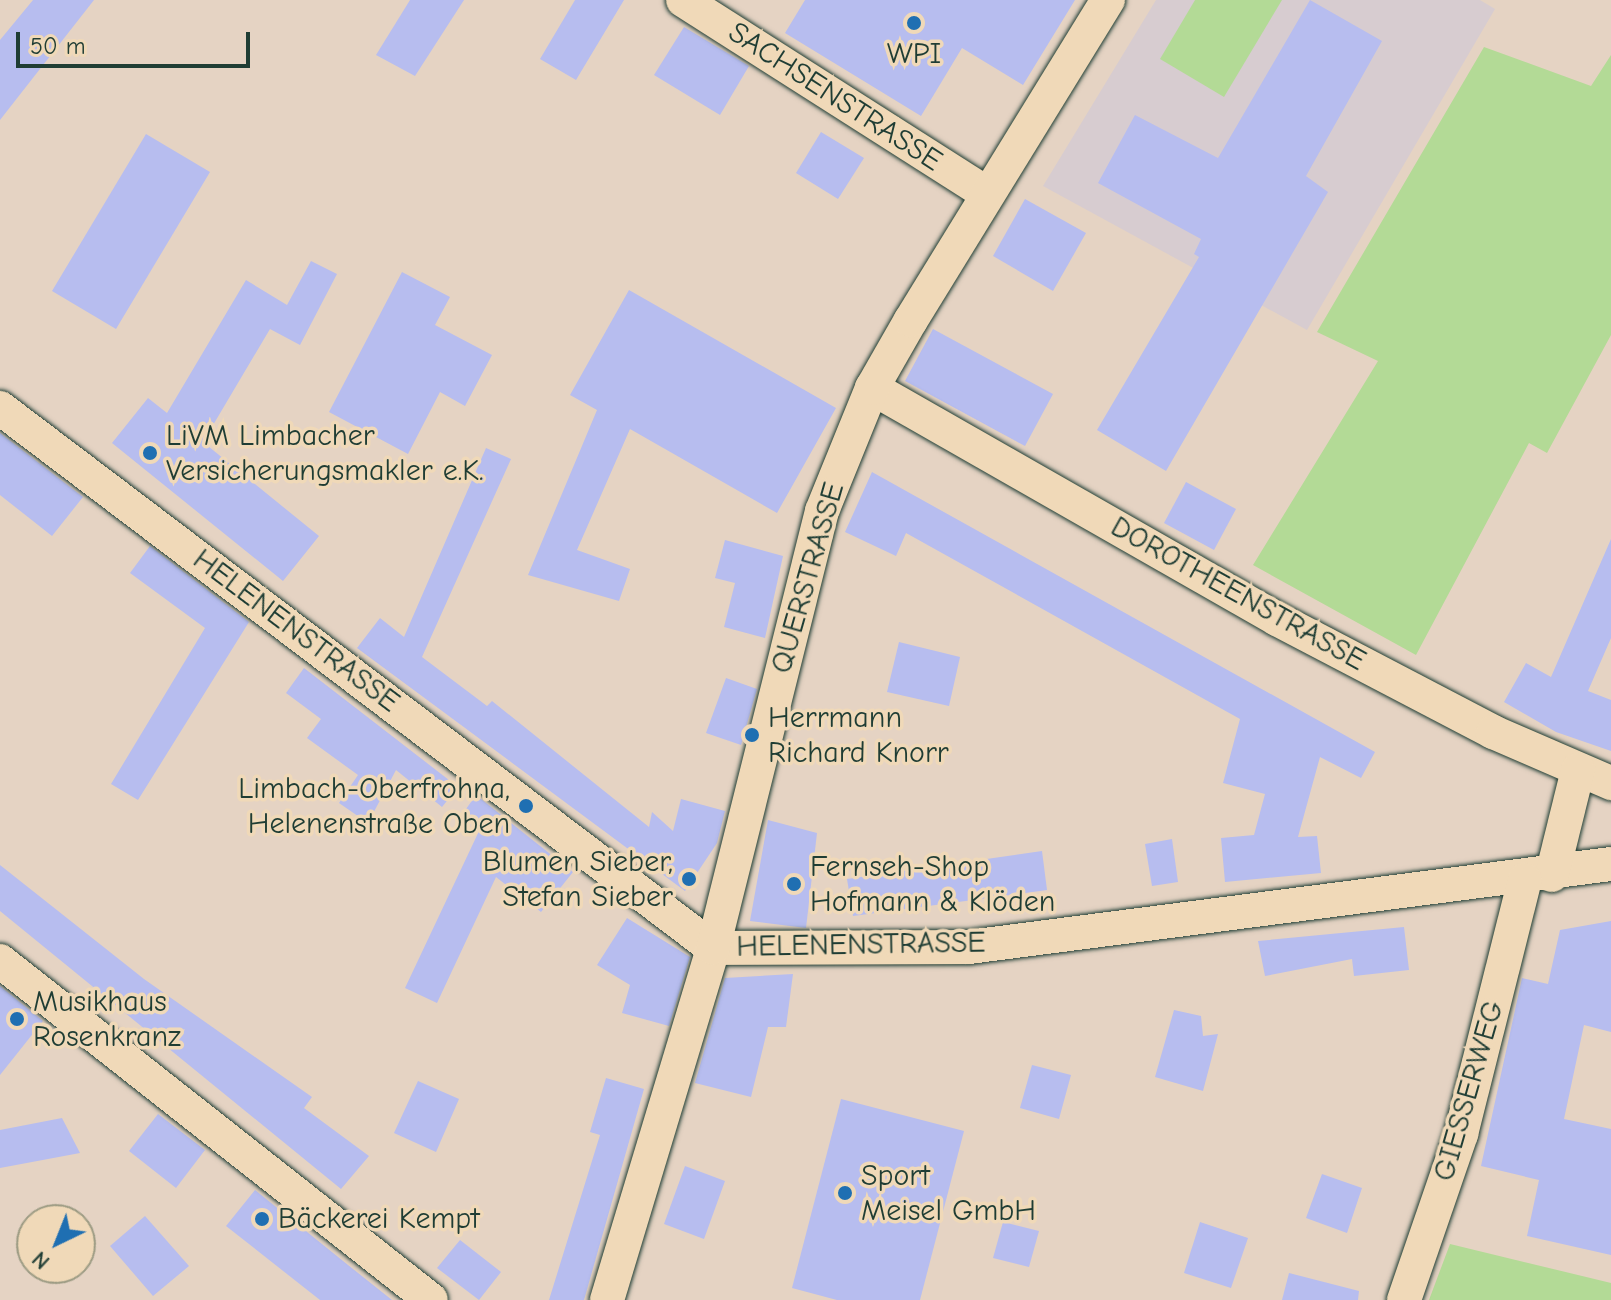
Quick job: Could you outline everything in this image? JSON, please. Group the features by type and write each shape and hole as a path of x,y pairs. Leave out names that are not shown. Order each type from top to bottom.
{"street":[{"name":"SACHSENSTRASSE","path":"683,0 988,194"},
{"name":"QUERSTRASSE","path":"607,1300 713,948 822,511 872,388 1108,0"},
{"name":"DOROTHEENSTRASSE","path":"872,388 1277,619 1578,770 1611,783"},
{"name":"HELENENSTRASSE","path":"0,408 713,948 969,947 1538,878 1611,864"},
{"name":"GIESSERWEG","path":"1404,1300 1461,1134 1538,878 1578,770"},
{"path":"0,961 431,1300"}],"shaded area":[{"path":"1156,0 1480,0 1495,9 1307,330 1043,186"}],"green space":[{"path":"1195,0 1282,0 1224,97 1160,59"},
{"path":"1484,47 1591,86 1611,55 1611,335 1547,453 1529,443 1416,655 1253,565 1378,361 1317,332"},
{"path":"1450,1244 1611,1283 1611,1300 1429,1300"}],"building":[{"path":"33,0 94,0 0,120 0,40"},
{"path":"410,0 464,0 415,76 376,55"},
{"path":"575,0 624,0 576,80 540,59"},
{"path":"805,0 1075,0 1023,85 962,48 921,116 785,33"},
{"path":"1310,0 1382,41 1306,176 1328,192 1166,471 1097,430 1199,257 1194,254 1201,239 1098,183 1135,115 1218,158"},
{"path":"684,27 749,66 720,115 654,75"},
{"path":"821,132 864,158 838,199 796,173"},
{"path":"146,134 210,172 116,329 52,291"},
{"path":"1025,199 1086,233 1053,291 993,256"},
{"path":"311,261 337,274 300,345 270,329 203,442 319,536 283,581 112,443 148,398 167,413 246,280 287,305"},
{"path":"402,272 450,297 435,325 492,355 465,406 440,392 408,454 329,412"},
{"path":"629,290 836,408 777,513 630,429 577,550 630,569 619,601 528,575 597,410 570,395"},
{"path":"933,329 1053,394 1025,446 905,381"},
{"path":"0,433 83,497 52,536 0,495"},
{"path":"486,448 511,459 422,657 487,706 492,701 649,827 652,812 673,831 681,799 725,811 717,843 685,891 357,648 380,618 404,637"},
{"path":"872,472 1375,752 1361,778 1320,757 1298,837 1317,836 1321,873 1225,882 1221,838 1254,835 1265,794 1223,783 1240,719 906,533 896,556 845,532"},
{"path":"1186,482 1236,509 1214,550 1164,523"},
{"path":"1611,539 1611,638 1588,691 1611,700 1611,751 1556,732 1504,702 1526,663 1551,677"},
{"path":"725,540 783,556 765,638 724,627 735,583 715,578"},
{"path":"150,546 249,622 138,800 111,784 205,628 130,573"},
{"path":"899,642 960,657 949,706 887,692"},
{"path":"304,668 458,787 442,807 396,770 368,823 339,803 358,775 307,738 321,719 286,693"},
{"path":"726,678 757,689 741,745 706,733"},
{"path":"476,795 573,872 541,912 496,877 437,1003 405,988 480,829 461,816"},
{"path":"768,820 817,833 806,928 750,921"},
{"path":"1172,839 1178,882 1152,886 1145,844"},
{"path":"1042,851 1047,890 853,916 847,879"},
{"path":"0,865 144,979 312,1097 304,1108 369,1156 341,1189 0,911"},
{"path":"627,918 690,957 669,1026 622,1013 630,985 597,965"},
{"path":"1611,921 1611,1032 1584,1025 1564,1119 1611,1129 1611,1255 1527,1236 1539,1180 1481,1166 1522,978 1548,984 1560,930"},
{"path":"1404,927 1409,970 1354,976 1352,959 1265,976 1258,941"},
{"path":"793,974 786,1027 768,1027 751,1097 695,1083 725,978"},
{"path":"0,986 43,1021 0,1075"},
{"path":"1174,1010 1201,1016 1203,1036 1218,1034 1203,1091 1155,1077"},
{"path":"1032,1065 1071,1075 1059,1119 1020,1108"},
{"path":"606,1078 644,1089 584,1300 549,1300 600,1135 590,1132"},
{"path":"418,1081 459,1099 436,1152 394,1133"},
{"path":"841,1099 964,1131 920,1300 837,1300 792,1288"},
{"path":"158,1114 205,1150 176,1188 129,1151"},
{"path":"62,1118 80,1153 0,1168 0,1130"},
{"path":"685,1166 725,1181 704,1239 664,1224"},
{"path":"1322,1174 1362,1188 1347,1233 1306,1218"},
{"path":"255,1190 392,1300 320,1300 226,1226"},
{"path":"145,1216 189,1266 153,1296 110,1246"},
{"path":"1003,1222 1039,1231 1029,1267 993,1258"},
{"path":"1200,1222 1248,1238 1231,1288 1184,1273"},
{"path":"460,1240 501,1272 479,1300 437,1268"},
{"path":"1289,1273 1359,1291 1358,1300 1282,1300"}],"place":[{"name":"WPI","path":"914,23"},
{"name":"LiVM Limbacher Versicherungsmakler e.K.","path":"150,453"},
{"name":"Herrmann Richard Knorr","path":"752,735"},
{"name":"Limbach-Oberfrohna, Helenenstraße Oben","path":"526,806"},
{"name":"Blumen Sieber, Stefan Sieber","path":"689,879"},
{"name":"Fernseh-Shop Hofmann & Klöden","path":"794,884"},
{"name":"Musikhaus Rosenkranz","path":"17,1019"},
{"name":"Sport Meisel GmbH","path":"845,1193"},
{"name":"Bäckerei Kempt","path":"262,1219"}]}
